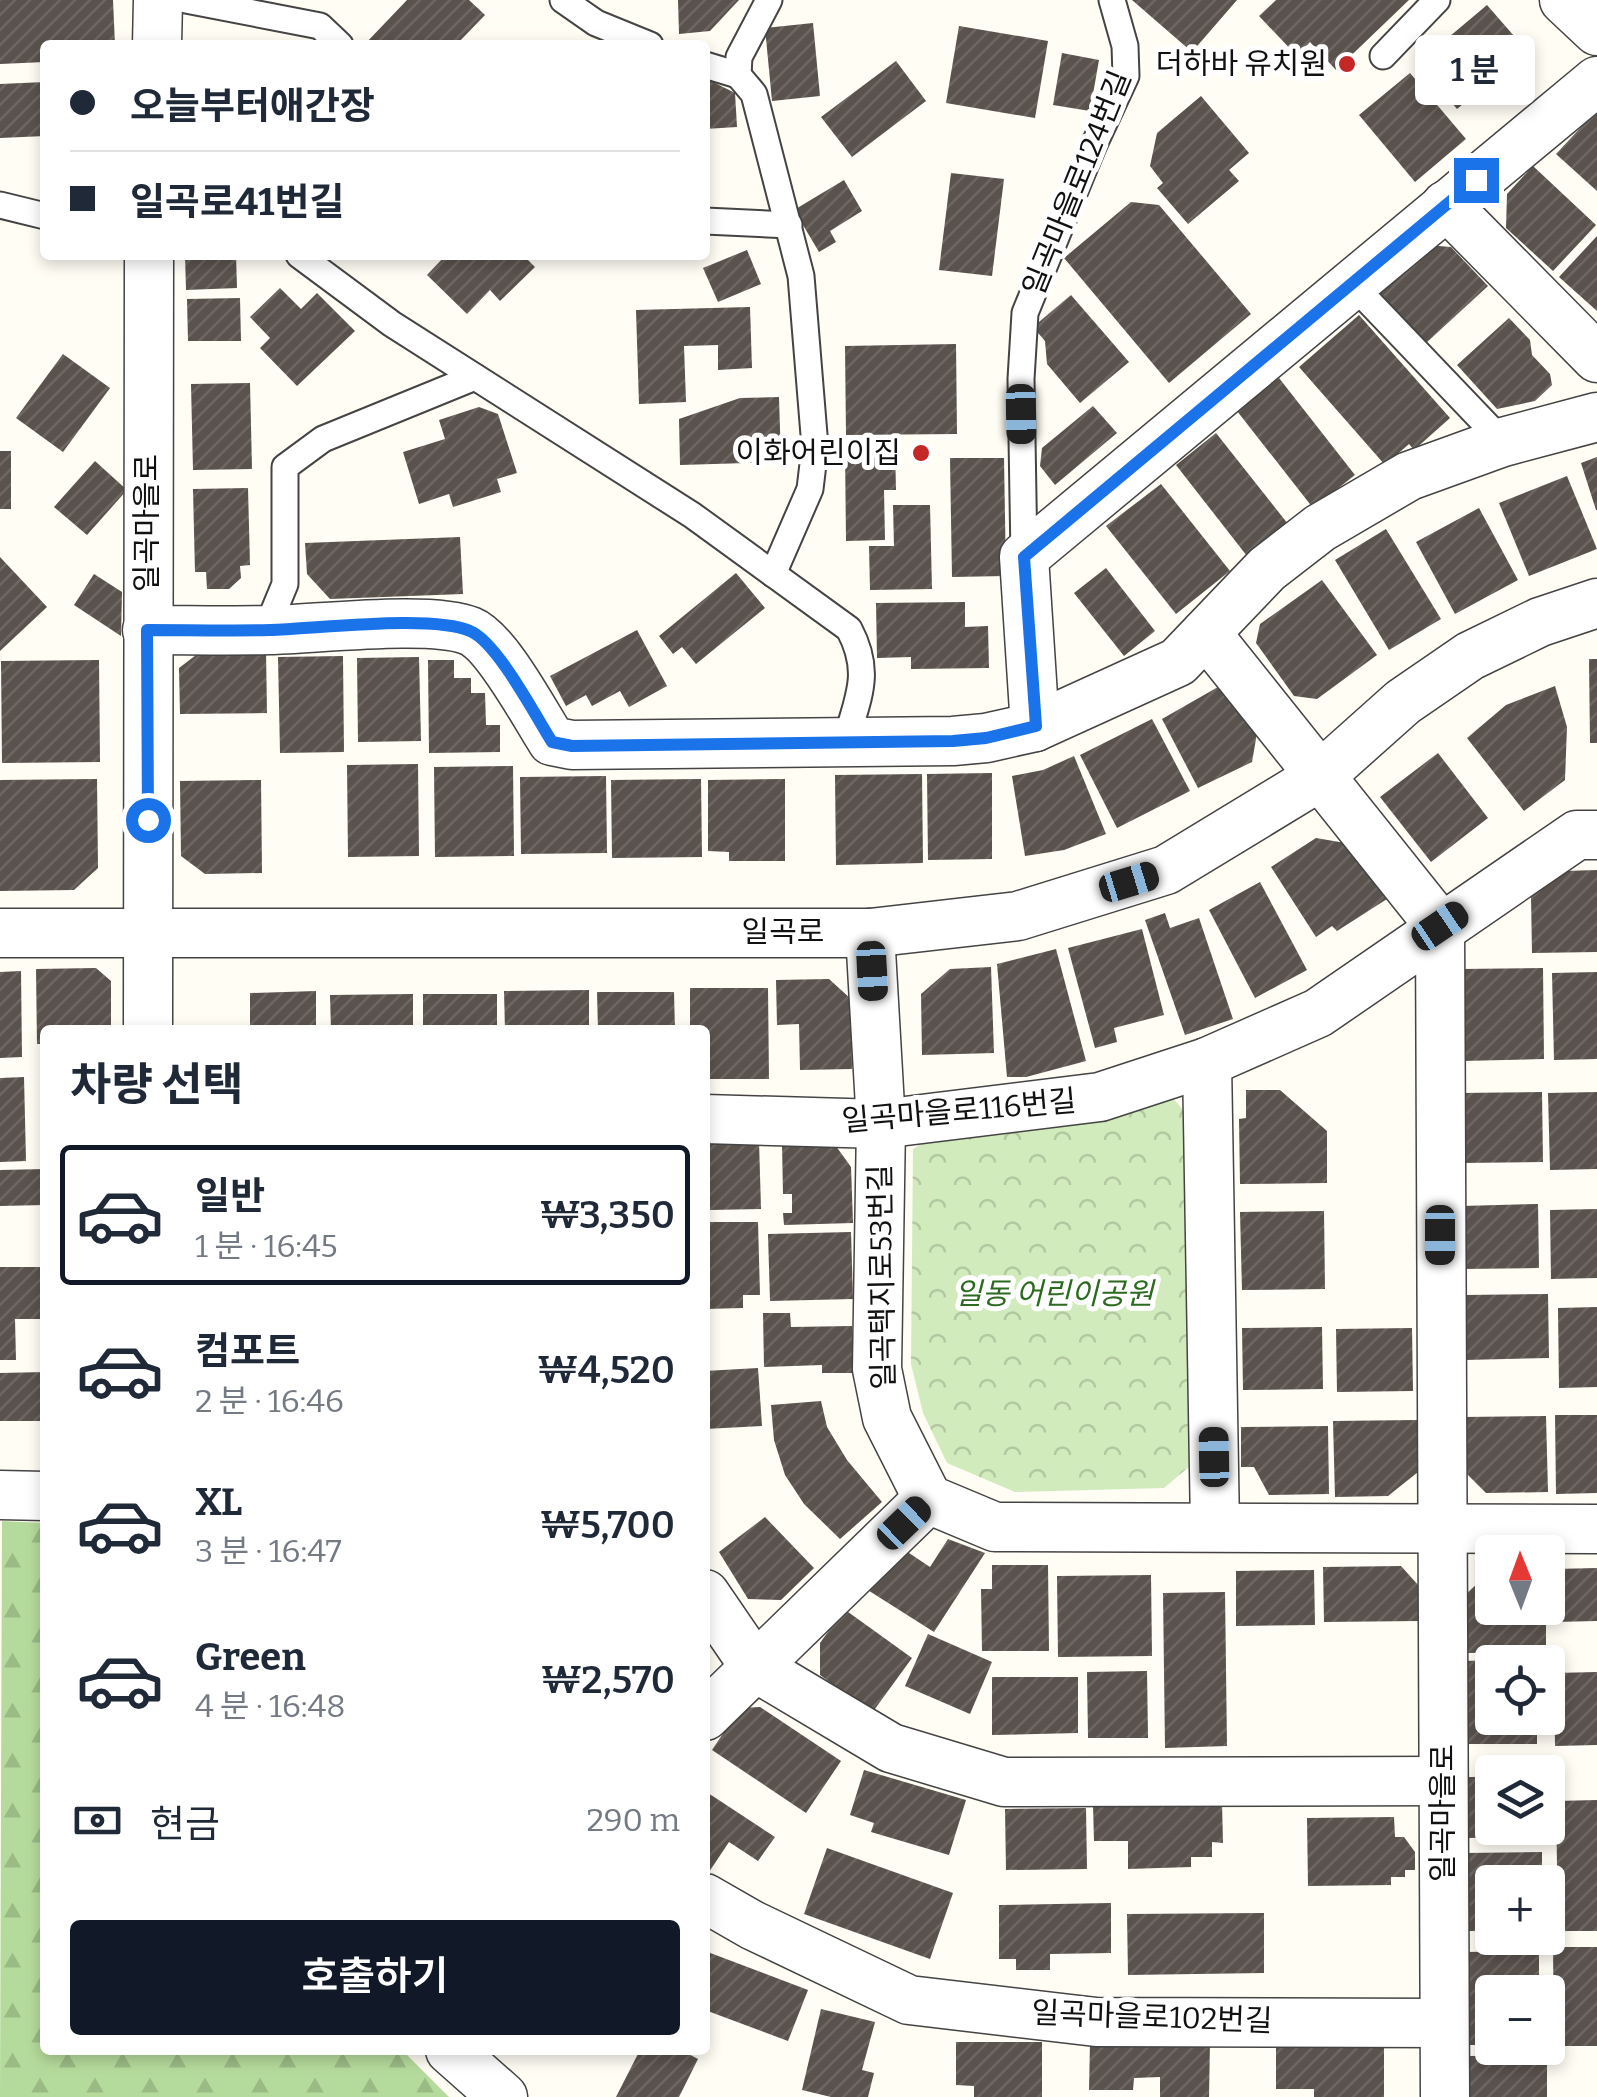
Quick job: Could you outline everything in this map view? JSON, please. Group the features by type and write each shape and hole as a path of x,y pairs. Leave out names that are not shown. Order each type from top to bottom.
{"street":[{"path":"158,0 158,40"},
{"path":"1564,0 1597,30"},
{"path":"1024,557 1597,82"},
{"path":"1446,205 1597,358"},
{"name":"일곡마을로","path":"148,1025 149,260"},
{"path":"147,630 403,624 472,631 498,656 552,742 572,746 845,744 986,738 1036,726 1178,662 1267,569 1320,528 1409,476 1503,442 1597,417"},
{"name":"일곡마을로124번길","path":"1024,557 1036,726"},
{"name":"일곡로","path":"0,933 870,933 1018,916 1166,870 1319,777 1402,702 1470,656 1540,622 1597,603"},
{"path":"1206,633 1440,926 1440,1528"},
{"name":"일곡마을로116번길","path":"710,1119 881,1124 1100,1097 1207,1062 1318,1012 1577,834 1597,835"},
{"name":"일곡택지로53번길","path":"870,933 881,1124 877,1368 887,1418 928,1499"},
{"path":"1207,1062 1215,1528"},
{"path":"0,1495 40,1496"},
{"path":"710,1711 928,1499 995,1527 1597,1529"},
{"name":"일곡마을로","path":"1440,1528 1445,2097"},
{"path":"710,1601 756,1666 891,1748 1004,1782 1443,1782"},
{"name":"일곡마을로102번길","path":"710,1901 910,2000 1096,2022 1444,2023"},
{"path":"456,2055 503,2097"}],"lane":[{"path":"186,0 320,26 335,40"},
{"path":"563,0 596,24 637,40"},
{"path":"738,75 739,57 769,0"},
{"name":"일곡마을로124번길","path":"1024,557 1020,378 1025,312 1126,76 1125,46 1112,0"},
{"path":"1382,56 1437,0"},
{"path":"710,66 738,75 754,94 801,276 815,447 810,489 773,574"},
{"path":"0,205 40,215"},
{"path":"710,221 788,225"},
{"path":"306,260 392,324 692,515 839,620 861,652 864,673 845,744"},
{"path":"1352,284 1503,442"},
{"path":"266,630 285,584 285,467 323,439 475,377"}],"green space":[{"name":"일동 어린이공원","path":"1170,1095 1196,1124 1197,1460 1164,1488 1015,1492 947,1463 923,1413 911,1364 913,1149 938,1134 1047,1128 1121,1114"},
{"path":"2,1521 40,1523 40,2055 407,2055 449,2097 0,2097"}],"building":[{"path":"0,0 113,0 115,40 40,40 40,62 0,64"},
{"path":"407,0 469,0 485,15 461,40 369,40"},
{"path":"678,0 739,0 710,31 679,34"},
{"path":"1132,0 1237,0 1192,52"},
{"path":"1276,0 1409,0 1336,70 1310,42 1297,56 1259,16"},
{"path":"1487,5 1521,44 1479,80 1485,86 1457,109 1418,63"},
{"path":"813,23 820,96 772,101 765,28"},
{"path":"959,26 1048,41 1035,118 946,103"},
{"path":"1062,53 1099,60 1090,111 1053,105"},
{"path":"896,61 926,101 852,157 821,117"},
{"path":"1410,73 1466,139 1415,182 1359,115"},
{"path":"710,80 735,93 737,127 710,129"},
{"path":"40,82 40,136 0,138 0,84"},
{"path":"1201,96 1249,153 1229,170 1239,181 1188,224 1157,188 1163,183 1150,166 1157,133"},
{"path":"1597,110 1597,191 1556,154"},
{"path":"1533,166 1596,225 1553,271 1506,228 1507,194"},
{"path":"951,173 1004,179 992,276 939,270"},
{"path":"844,180 862,211 830,231 836,242 819,252 794,210"},
{"path":"1131,202 1159,205 1251,314 1169,383 1064,258"},
{"path":"1597,236 1597,311 1559,277"},
{"path":"1426,245 1451,247 1488,286 1425,344 1376,291"},
{"path":"747,250 761,284 718,302 703,268"},
{"path":"185,260 236,260 237,288 186,290"},
{"path":"441,260 528,260 535,267 500,301 490,290 467,314 427,275"},
{"path":"280,288 301,309 317,293 355,331 297,386 260,348 270,338 250,317"},
{"path":"1071,295 1129,362 1080,403 1047,364 1045,341 1033,327"},
{"path":"240,298 241,341 188,341 187,299"},
{"path":"750,307 752,368 718,370 718,345 684,346 686,402 639,404 636,310"},
{"path":"1359,315 1450,418 1414,450 1409,444 1385,465 1299,367"},
{"path":"1509,318 1530,340 1532,355 1550,374 1552,385 1535,401 1497,409 1457,365"},
{"path":"956,344 957,434 846,435 845,346"},
{"path":"63,354 110,388 63,452 16,418"},
{"path":"1279,378 1355,475 1313,508 1237,411"},
{"path":"250,383 252,469 193,470 191,384"},
{"path":"779,397 781,462 680,465 679,419 740,398"},
{"path":"1093,406 1117,433 1055,485 1040,466 1042,448"},
{"path":"479,407 498,414 517,473 497,479 501,492 453,507 449,494 419,504 403,452 445,439 439,420"},
{"path":"1216,433 1288,524 1247,556 1176,465"},
{"path":"895,449 896,490 884,490 885,540 846,541 845,450"},
{"path":"0,451 11,451 11,509 0,509"},
{"path":"1597,457 1597,510 1596,510 1581,463"},
{"path":"950,458 1004,458 1006,576 952,577"},
{"path":"95,461 127,490 87,535 54,507"},
{"path":"1567,476 1597,549 1529,576 1499,503"},
{"path":"1161,484 1230,571 1176,614 1106,526"},
{"path":"248,488 250,565 240,566 241,578 229,589 207,589 206,572 195,572 193,489"},
{"path":"893,505 930,505 932,589 870,590 869,546 894,546"},
{"path":"1479,508 1518,580 1455,614 1416,542"},
{"path":"1386,529 1441,619 1389,650 1335,560"},
{"path":"460,537 463,594 330,599 307,574 305,543"},
{"path":"0,557 47,607 0,651"},
{"path":"1106,568 1155,631 1124,656 1074,593"},
{"path":"736,573 765,608 696,664 682,647 673,654 659,636"},
{"path":"94,574 122,592 121,636 74,605"},
{"path":"1322,580 1377,655 1317,699 1294,696 1256,643 1260,624"},
{"path":"965,602 965,627 988,626 989,668 911,669 911,657 877,658 876,603"},
{"path":"637,630 667,686 629,707 620,691 592,706 586,695 566,706 550,676"},
{"path":"266,651 267,713 180,714 179,668 200,652"},
{"path":"343,656 344,752 280,753 278,657"},
{"path":"419,657 421,741 358,742 357,658"},
{"path":"1589,659 1597,659 1597,743 1590,743"},
{"path":"99,660 100,762 2,763 1,661"},
{"path":"428,660 454,660 454,678 471,678 471,693 485,693 486,725 500,725 500,752 429,753"},
{"path":"1555,686 1567,727 1565,780 1524,811 1467,738 1506,705"},
{"path":"1218,687 1257,733 1252,762 1198,788 1162,719"},
{"path":"1152,719 1190,791 1117,828 1080,755"},
{"path":"1438,753 1488,818 1431,862 1380,797"},
{"path":"1074,756 1106,834 1064,850 1025,856 1012,776 1043,770"},
{"path":"418,764 419,856 348,857 347,765"},
{"path":"513,766 514,856 435,857 434,767"},
{"path":"992,773 992,859 928,860 927,774"},
{"path":"922,774 923,863 836,865 835,775"},
{"path":"606,776 607,853 521,854 520,777"},
{"path":"97,779 98,868 74,890 0,891 0,780"},
{"path":"701,779 702,857 612,858 611,780"},
{"path":"785,779 785,861 729,861 729,852 708,851 708,780"},
{"path":"261,780 262,873 205,874 181,856 180,781"},
{"path":"1316,838 1351,844 1387,899 1337,931 1332,926 1316,937 1271,867"},
{"path":"1597,870 1597,952 1532,953 1531,896 1564,871"},
{"path":"1260,882 1307,970 1255,998 1209,910"},
{"path":"1165,913 1170,928 1199,918 1233,1019 1185,1035 1145,920"},
{"path":"1142,929 1164,1015 1114,1028 1117,1042 1095,1048 1068,948"},
{"path":"1056,949 1086,1061 1026,1077 1007,1077 997,964"},
{"path":"991,967 994,1053 922,1055 921,994 950,969"},
{"path":"96,968 111,981 111,1025 40,1025 37,1044 36,969"},
{"path":"1543,968 1544,1059 1462,1061 1460,969"},
{"path":"21,971 22,1057 0,1058 0,972"},
{"path":"1597,972 1597,1059 1554,1060 1552,973"},
{"path":"829,979 851,999 852,1069 800,1070 799,1024 777,1025 776,980"},
{"path":"690,988 768,988 769,1079 710,1079 710,1025 690,1025"},
{"path":"589,990 589,1025 505,1025 504,991"},
{"path":"316,991 316,1025 250,1025 250,993"},
{"path":"597,992 674,992 675,1025 598,1025"},
{"path":"413,994 413,1025 331,1025 330,995"},
{"path":"423,994 497,994 497,1025 423,1025"},
{"path":"24,1077 26,1161 0,1162 0,1078"},
{"path":"1246,1090 1280,1090 1327,1131 1327,1183 1240,1184 1239,1119 1246,1118"},
{"path":"1542,1092 1543,1162 1460,1163 1459,1093"},
{"path":"1597,1092 1597,1169 1550,1170 1548,1093"},
{"path":"759,1141 761,1209 710,1210 710,1142"},
{"path":"833,1142 851,1167 853,1223 784,1225 783,1213 792,1213 792,1194 783,1194 782,1144"},
{"path":"40,1169 40,1205 0,1206 0,1170"},
{"path":"1538,1204 1539,1268 1463,1269 1461,1206"},
{"path":"1597,1209 1597,1278 1551,1279 1550,1210"},
{"path":"1324,1211 1325,1289 1242,1290 1240,1212"},
{"path":"710,1222 758,1222 760,1295 743,1295 743,1308 710,1309"},
{"path":"851,1232 853,1299 770,1301 768,1234"},
{"path":"0,1267 40,1267 40,1319 15,1319 16,1360 0,1360"},
{"path":"1548,1294 1549,1358 1465,1360 1464,1295"},
{"path":"1597,1307 1597,1387 1559,1388 1558,1308"},
{"path":"763,1313 790,1313 791,1327 852,1326 853,1373 822,1373 822,1365 764,1367"},
{"path":"1322,1327 1323,1389 1243,1390 1242,1328"},
{"path":"1412,1328 1413,1391 1337,1392 1336,1329"},
{"path":"758,1368 762,1426 710,1429 710,1371"},
{"path":"40,1372 40,1421 0,1421 0,1373"},
{"path":"821,1401 827,1427 847,1460 882,1502 840,1539 804,1504 785,1475 774,1440 771,1405"},
{"path":"1555,1415 1597,1415 1597,1493 1556,1494"},
{"path":"1546,1416 1548,1492 1486,1493 1462,1469 1462,1417"},
{"path":"1417,1420 1418,1472 1388,1496 1335,1497 1333,1421"},
{"path":"1328,1426 1329,1494 1269,1495 1254,1467 1241,1467 1241,1427"},
{"path":"765,1517 814,1568 781,1600 748,1599 719,1552"},
{"path":"948,1539 985,1553 934,1632 863,1587 903,1549 930,1567"},
{"path":"992,1565 1048,1565 1049,1651 982,1651 981,1589 992,1589"},
{"path":"1401,1566 1419,1586 1419,1621 1324,1622 1323,1567"},
{"path":"1597,1568 1597,1621 1565,1622 1565,1569"},
{"path":"1314,1570 1315,1625 1236,1626 1236,1571"},
{"path":"1151,1575 1152,1656 1058,1657 1057,1576"},
{"path":"1475,1586 1475,1625 1546,1625 1546,1645 1475,1645 1475,1653 1466,1653 1465,1595"},
{"path":"1225,1592 1227,1746 1165,1748 1163,1593"},
{"path":"844,1609 912,1658 872,1713 820,1675 820,1643"},
{"path":"928,1634 992,1662 970,1714 905,1686"},
{"path":"1465,1661 1475,1661 1475,1735 1537,1735 1537,1744 1466,1744"},
{"path":"1147,1671 1148,1738 1088,1738 1087,1672"},
{"path":"1597,1672 1597,1745 1555,1746 1555,1735 1565,1735 1565,1673"},
{"path":"992,1677 1078,1677 1078,1733 992,1735"},
{"path":"760,1707 841,1761 806,1813 712,1750 740,1708"},
{"path":"864,1770 966,1800 949,1855 871,1832 874,1823 850,1815"},
{"path":"1464,1777 1475,1777 1475,1838 1464,1838"},
{"path":"710,1794 775,1837 758,1861 729,1842 710,1870"},
{"path":"1597,1800 1597,1931 1565,1931 1565,1865 1557,1865 1557,1845 1565,1845 1565,1801"},
{"path":"1222,1803 1223,1843 1212,1842 1212,1857 1191,1857 1191,1867 1128,1869 1128,1841 1094,1841 1093,1805"},
{"path":"1086,1808 1087,1869 1006,1870 1005,1809"},
{"path":"1394,1817 1395,1837 1404,1837 1415,1852 1415,1870 1405,1870 1405,1877 1391,1877 1391,1885 1308,1886 1307,1818"},
{"path":"827,1848 953,1893 930,1959 804,1914"},
{"path":"1542,1852 1542,1865 1475,1865 1475,1931 1466,1931 1465,1853"},
{"path":"1111,1903 1111,1953 1050,1954 1050,1970 1016,1970 1016,1959 999,1959 999,1905"},
{"path":"1264,1913 1264,1973 1128,1975 1127,1914"},
{"path":"1565,1947 1597,1947 1597,2046 1565,2046 1565,1975 1553,1975 1553,1955 1565,1955"},
{"path":"1463,1952 1539,1955 1539,1975 1475,1975 1475,2045 1464,2045"},
{"path":"710,1953 808,1990 788,2041 710,2012"},
{"path":"821,2009 875,2022 862,2070 874,2073 868,2097 831,2097 802,2090"},
{"path":"956,2042 1042,2042 1042,2097 974,2097 974,2086 956,2085"},
{"path":"1090,2042 1210,2042 1209,2097 1160,2097 1160,2077 1134,2078 1133,2090 1089,2090"},
{"path":"1276,2044 1384,2044 1384,2097 1314,2097 1314,2089 1276,2089"},
{"path":"637,2055 690,2055 698,2059 679,2097 616,2097"},
{"path":"1469,2056 1475,2056 1475,2065 1547,2065 1547,2097 1469,2097"}],"place":[{"name":"더하바 유치원","path":"1347,64"},
{"name":"이화어린이집","path":"921,453"}],"route":[{"path":"148,820 147,630 403,624 472,631 498,656 552,742 572,746 953,741 1036,726 1024,557 1476,180"}]}
